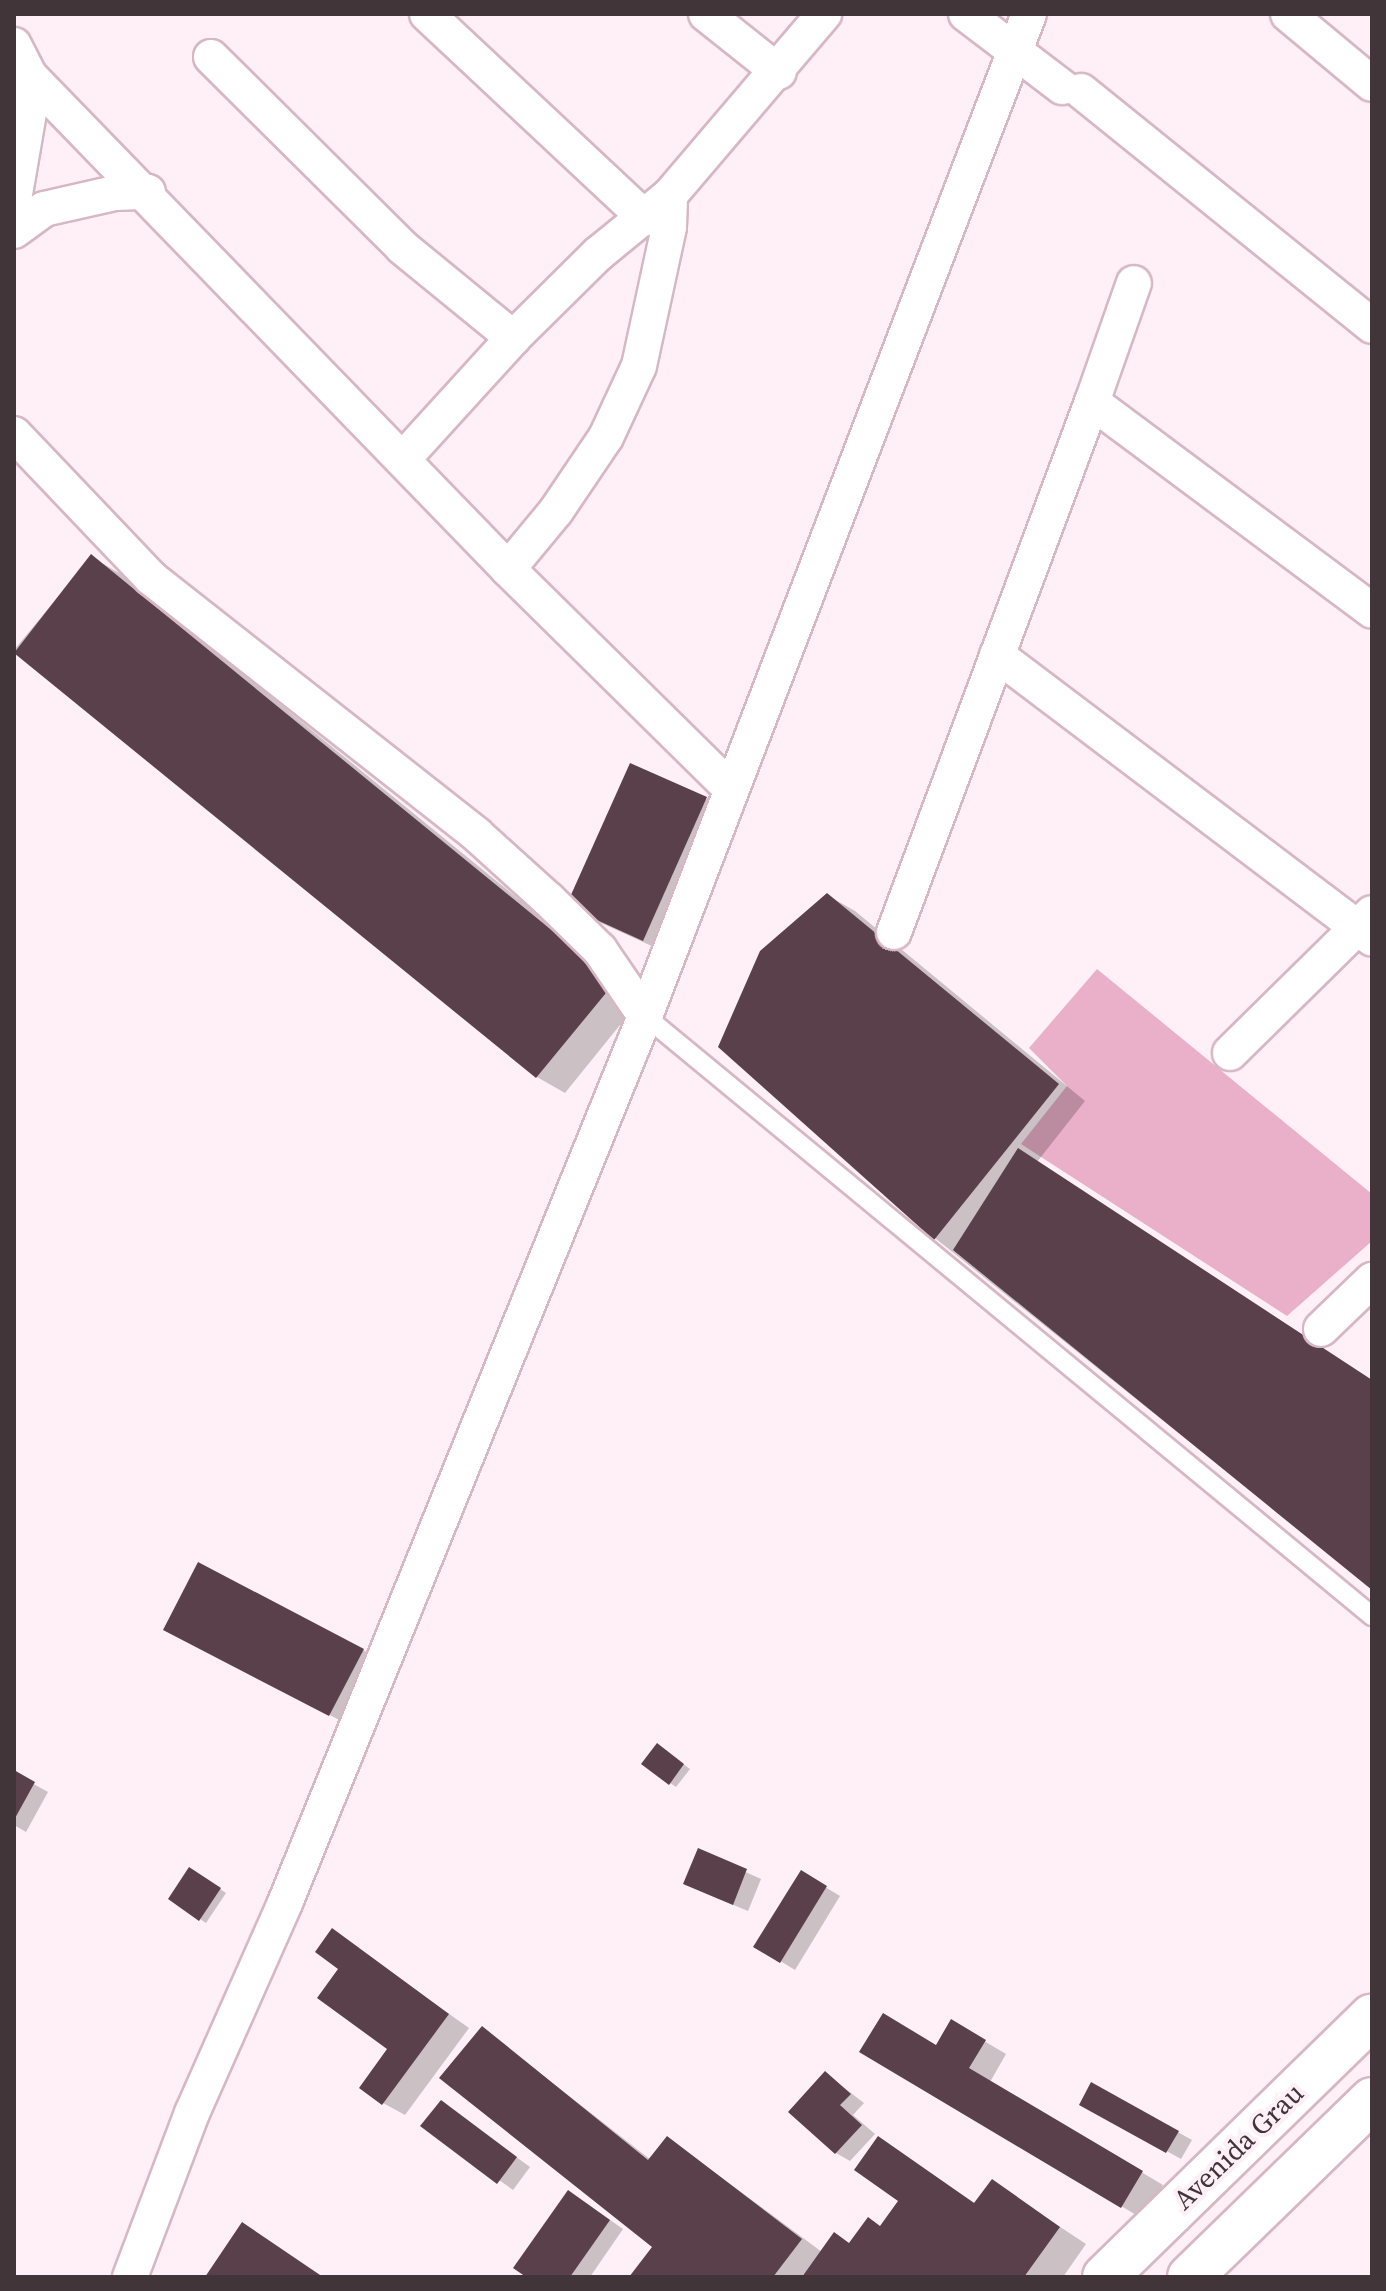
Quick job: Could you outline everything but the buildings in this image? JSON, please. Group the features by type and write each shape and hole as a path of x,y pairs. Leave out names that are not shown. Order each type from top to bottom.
{"street":[{"path":"427,14 645,218"},
{"path":"706,14 779,72"},
{"path":"403,459 513,338 598,254 670,195 779,72 824,14"},
{"path":"966,14 1014,54 1071,89 1372,326"},
{"path":"130,2277 192,2113 285,1903 645,1016 1029,14"},
{"path":"1305,19 1372,84"},
{"path":"211,57 402,247 513,338"},
{"path":"21,60 508,569 731,789"},
{"path":"14,200 29,112 21,60"},
{"path":"14,231 44,209 115,193 148,192"},
{"path":"508,569 556,511 606,437 639,366 669,227 670,195"},
{"path":"894,932 1134,283"},
{"path":"1092,402 1372,611"},
{"path":"14,434 151,578 476,834 548,899 600,950 645,1016"},
{"path":"997,655 1367,927 1230,1053"},
{"path":"1321,1329 1372,1280"},
{"name":"Avenida Grau","path":"1105,2277 1372,2016"},
{"path":"1190,2277 1372,2100"}],"lane":[{"path":"645,1016 1372,1616"}],"shaded area":[{"path":"1097,969 1372,1194 1372,1241 1287,1316 1021,1144 1067,1086 1029,1048"}]}
